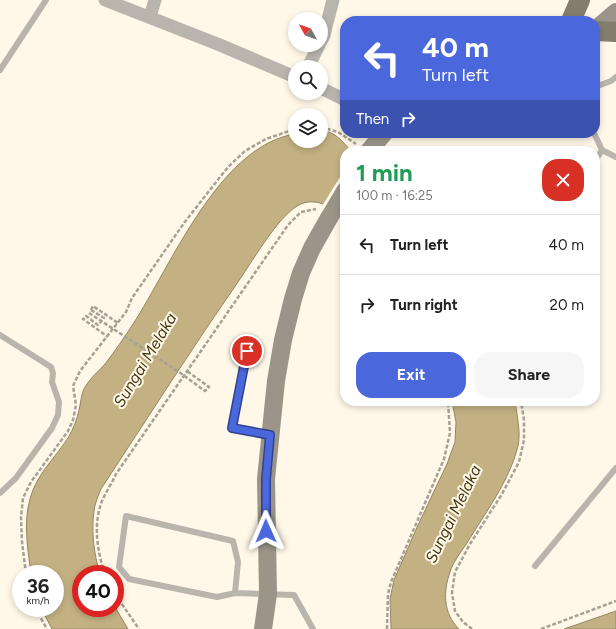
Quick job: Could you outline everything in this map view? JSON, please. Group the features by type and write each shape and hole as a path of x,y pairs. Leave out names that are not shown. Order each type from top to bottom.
{"main road":[{"path":"572,16 580,0"},
{"path":"600,30 616,32"}],"street":[{"path":"105,0 220,45 288,74"},
{"path":"150,17 155,0"},
{"path":"328,19 333,0"},
{"path":"600,26 616,12"},
{"path":"328,91 340,97"},
{"path":"369,146 378,138"},
{"path":"263,629 268,594 266,479 270,435 283,340 293,299 301,273 309,255 321,214 340,196"}],"lane":[{"path":"0,70 46,0"},
{"path":"600,85 611,81 616,77"},
{"path":"611,81 616,86"},
{"path":"596,138 602,150 616,157"},
{"path":"0,335 51,367 53,373 52,382 59,402 58,415 52,428 16,478 0,493"},
{"path":"247,351 232,428 270,435"},
{"path":"535,566 616,468"},
{"path":"235,593 238,562 233,541 126,516 119,567 128,579 217,597 235,593 294,595 313,629"}],"path":[{"path":"328,129 340,133"},
{"path":"25,565 21,517 23,498 31,482 68,431 76,405 73,386 80,371 126,312 132,298 184,223 228,167 245,151 266,139 288,131"},
{"path":"348,138 360,146"},
{"path":"102,565 96,528 102,502 116,474 288,225 301,212 321,214"},
{"path":"108,337 83,319 86,316 98,325 102,321 104,318 91,310 93,306 118,323"},
{"path":"90,313 184,375 205,391 209,387 187,371"},
{"path":"387,629 388,594 391,582 444,459 450,433 448,406"},
{"path":"472,629 463,622 455,612 452,593 455,572 470,544 502,494 519,462 524,440 524,420 522,406"},
{"path":"541,629 616,601"},
{"path":"124,607 139,629"},
{"path":"40,617 47,629"}],"water":[{"name":"Sungai Melaka","path":"328,132 341,140 346,146 340,146 340,214 330,207 319,203 307,202 293,209 276,226 204,331 101,489 95,505 93,519 93,535 98,565 72,565 72,617 121,617 128,629 52,629 46,617 64,617 64,565 30,565 26,527 28,508 33,490 41,474 72,431 85,387 105,364 126,334 200,212 220,184 243,161 268,143 288,136 288,148 328,148"},
{"name":"Sungai Melaka","path":"453,406 516,406 519,441 514,459 503,485 451,568 446,587 446,602 450,616 459,629 391,629 390,599 394,580 447,464 455,442 456,422"},
{"path":"616,611 616,629 564,629"}],"pier":[{"path":"340,177 340,216 322,206"}],"route":[{"path":"247,351 232,428 270,435 266,479 266,531"}]}
